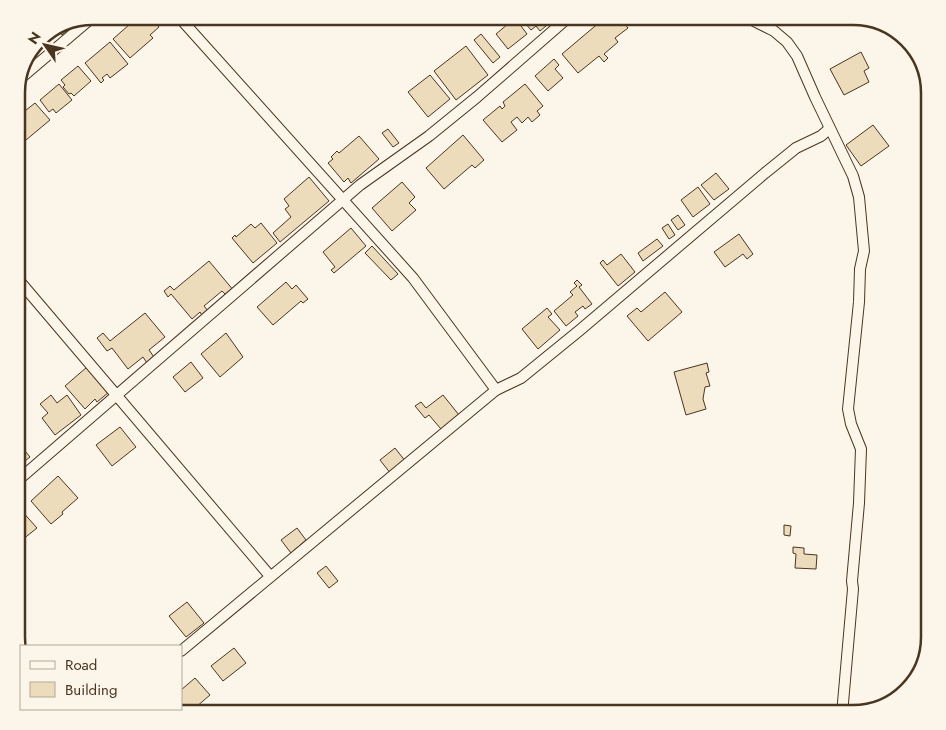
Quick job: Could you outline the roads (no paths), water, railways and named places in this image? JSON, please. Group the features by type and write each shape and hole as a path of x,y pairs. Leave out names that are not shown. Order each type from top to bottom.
{"street":[{"path":"186,25 414,278 496,390"},
{"path":"25,474 360,186 429,136 560,25"},
{"path":"762,25 774,31 798,56 829,129 853,176 859,197 864,251 860,270 859,302 848,409 851,424 861,449 853,589 843,705"},
{"path":"28,72 82,26"},
{"path":"182,650 496,390 521,378 580,330 777,163 796,148 821,136 829,129"},
{"path":"25,288 270,576"}]}
